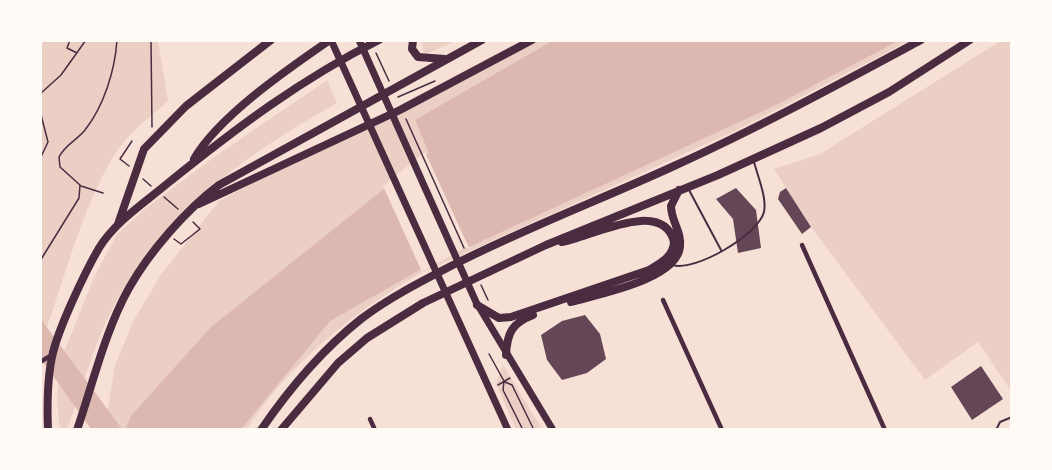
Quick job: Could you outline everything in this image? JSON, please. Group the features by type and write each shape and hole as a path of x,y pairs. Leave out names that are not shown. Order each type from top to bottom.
{"highway":[{"path":"261,429 308,370 346,331 388,300 487,247 675,166 780,116 921,40"},
{"path":"281,429 338,363 395,319 471,279 546,245 684,189 859,109 970,40"},
{"path":"506,355 508,336 517,322 543,311 654,276 679,254 680,243 671,206 684,189"},
{"path":"546,245 585,237 645,219 657,222 671,234 673,248 669,262"},
{"path":"477,304 499,318 511,317 669,262"}],"main road":[{"path":"118,224 144,149 186,106 271,40"},
{"path":"191,165 201,148 223,125 297,63 330,40 508,429"},
{"path":"359,40 477,304 506,355 554,429"},
{"path":"48,429 47,402 52,355 84,277 100,247 118,224 235,129 293,88 379,40"},
{"path":"413,40 412,49 418,57 447,59"},
{"path":"77,429 129,288 169,234 195,205 219,185 482,40"},
{"path":"195,205 400,110 532,40"}],"street":[{"path":"802,245 885,429"},
{"path":"663,300 722,429"},
{"path":"40,362 52,355"},
{"path":"370,419 375,429"}],"lane":[{"path":"669,262 693,264 745,236 757,226 762,217 764,203 753,159"},
{"path":"684,189 721,250"},
{"path":"996,429 1000,422 1011,417"}],"path":[{"path":"69,40 67,48 78,53"},
{"path":"40,94 61,75 86,40"},
{"path":"103,193 80,185 60,167 59,157 85,130 97,110 116,57 117,40"},
{"path":"151,40 152,127"},
{"path":"375,51 389,82"},
{"path":"394,92 399,102"},
{"path":"40,111 48,142 40,159"},
{"path":"403,113 466,251"},
{"path":"120,159 132,141"},
{"path":"40,261 73,212 79,198 80,185"},
{"path":"181,244 200,229"},
{"path":"480,282 489,304"},
{"path":"489,354 504,381 512,385 534,429"},
{"path":"498,385 510,378"},
{"path":"504,381 503,390 523,429"}],"shaded area":[{"path":"1002,40 1012,41 1011,391 978,342 925,380 811,227 774,169 820,154"},
{"path":"41,41 158,41 168,101 130,135 101,178 78,234 41,343"},
{"path":"422,41 456,41 426,54 423,51"},
{"path":"521,41 909,41 739,129 421,273 372,304 302,361 263,405 247,429 100,430 108,407 115,365 133,322 160,276 219,201"},
{"path":"552,41 898,41 776,105 469,247 467,243 330,321 241,429 125,430 131,416 211,327 429,153 415,120"},
{"path":"327,80 337,103 269,145 205,192 151,249 128,282 108,318 96,345 67,429 60,430 57,401 60,362 94,277 117,234 146,208 217,155"},
{"path":"40,318 122,429 91,429 41,359"},
{"path":"503,365 542,429 516,429 496,384"}],"pier":[{"path":"425,152 470,250 466,247 422,272 383,186"}],"building":[{"path":"736,188 756,210 761,248 738,253 733,219 716,199"},
{"path":"786,188 811,227 802,234 778,199 780,192"},
{"path":"585,315 600,334 606,359 587,373 562,380 547,360 541,335 562,321"},
{"path":"981,366 1003,399 972,420 951,387"}]}
